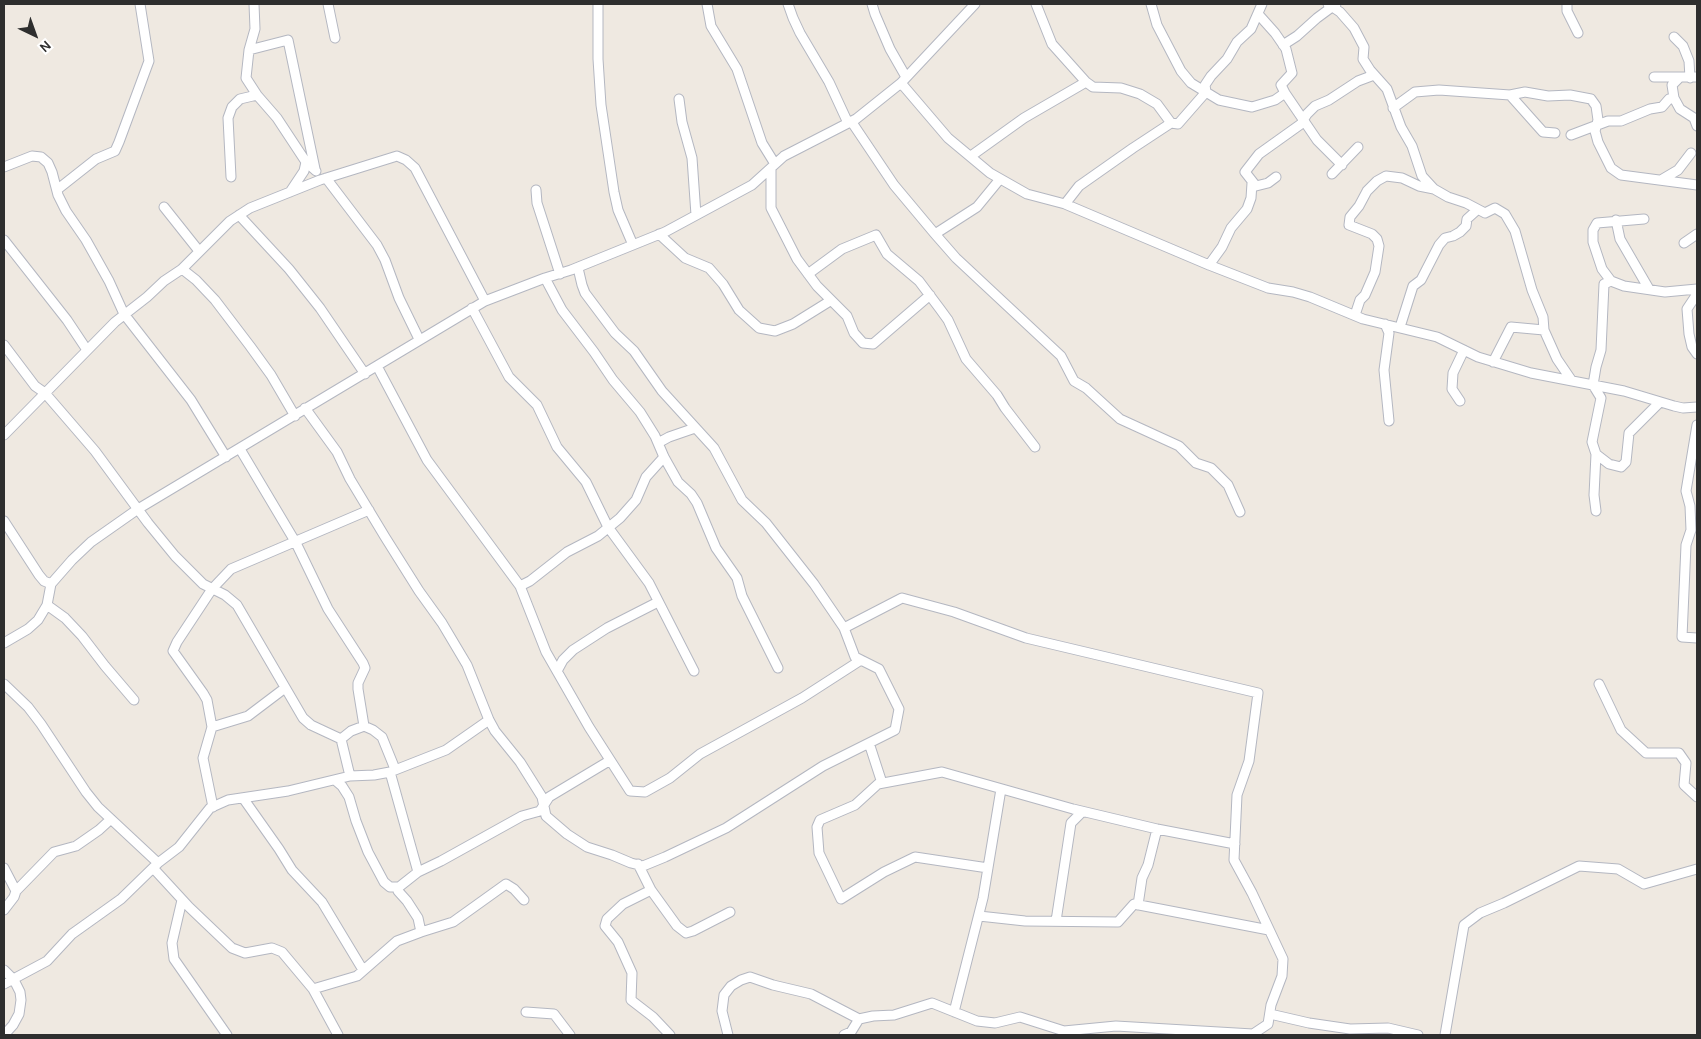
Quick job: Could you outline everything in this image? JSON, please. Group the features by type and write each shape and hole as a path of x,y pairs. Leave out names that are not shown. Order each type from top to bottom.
{"street":[{"path":"58,189 96,159 114,151 119,142 149,62 140,4"},
{"path":"254,4 255,29 249,50 246,78 257,95 278,118 306,162 315,169 378,245 399,298 419,339"},
{"path":"328,4 335,38"},
{"path":"598,4 598,58 601,105 618,210 633,245"},
{"path":"706,4 711,26 736,70 762,143 773,166 772,208 797,259 808,274 830,301 847,316 854,332 863,343 873,344 930,295"},
{"path":"788,4 792,18 850,122 894,185 956,258 1061,356 1074,381 1086,388 1120,419 1178,446 1196,463 1211,468 1228,485 1240,512"},
{"path":"872,4 904,80 941,131 990,173 1027,194 1065,204 1268,288 1293,292 1355,315 1437,337 1478,357 1493,362 1531,373 1624,391 1683,408 1697,407"},
{"path":"1036,4 1052,44 1086,82 1093,87 1121,88 1140,94 1157,104 1171,123"},
{"path":"1151,4 1157,25 1181,72 1191,83 1219,100 1252,107 1274,100 1285,94"},
{"path":"1065,204 1079,186 1171,123 1178,124 1206,92 1205,85 1210,76 1226,59 1237,42 1251,29 1262,4"},
{"path":"1567,4 1567,11 1578,33"},
{"path":"4,643 28,629 38,620 47,606 51,584 56,576 91,542 138,509 484,301 578,268 659,234 752,185 784,156 850,122 904,80 973,5"},
{"path":"1283,45 1332,5 1340,12 1354,28 1364,48 1363,59 1387,89 1412,146 1422,176 1434,189"},
{"path":"1258,14 1275,33 1286,50 1292,73 1281,85 1285,94 1317,140 1342,165"},
{"path":"1654,77 1694,78 1683,46 1674,37"},
{"path":"249,50 288,40 315,169"},
{"path":"1276,176 1268,183 1256,186 1245,172 1259,154 1301,124 1315,106 1329,100 1358,81 1374,75"},
{"path":"1680,78 1672,85 1674,98 1680,109 1694,118 1697,126"},
{"path":"971,156 1024,118 1086,82"},
{"path":"1394,108 1415,92 1439,90 1510,95 1525,92 1548,96 1570,95 1591,99 1596,106 1598,142 1612,168 1621,175 1697,185"},
{"path":"231,177 228,118 232,108 240,99 257,95"},
{"path":"1510,95 1543,132 1555,132"},
{"path":"1571,135 1608,121 1621,121 1650,109 1662,107 1669,99 1674,98"},
{"path":"679,99 682,122 692,158 696,215"},
{"path":"1332,174 1358,147"},
{"path":"1661,180 1678,170 1691,153"},
{"path":"4,167 32,156 41,157 48,163 58,189 58,195 66,211 86,240 109,281 124,314 192,400 226,457"},
{"path":"4,434 124,314 147,297 164,281 182,269 239,215 250,208 323,179 397,156 416,168 484,301"},
{"path":"290,192 304,171 306,162"},
{"path":"1355,315 1360,300 1365,294 1375,272 1379,246 1377,239 1372,234 1349,225 1350,217 1359,206 1367,191 1377,181 1386,176 1402,178 1419,186 1434,189 1485,213 1495,208 1505,214 1515,231 1532,290 1543,317 1544,330 1557,359 1572,381"},
{"path":"935,234 977,208 1000,178"},
{"path":"1209,265 1222,247 1230,228 1247,209 1251,198 1252,183"},
{"path":"536,190 537,203 560,274"},
{"path":"164,207 199,251"},
{"path":"1400,327 1412,286 1421,280 1439,245 1445,238 1460,232 1466,226 1467,219 1477,210"},
{"path":"239,215 320,308 365,374"},
{"path":"1644,219 1597,223 1593,230 1593,242 1602,269 1611,280 1624,286 1665,292 1697,289"},
{"path":"1616,220 1620,239 1649,289"},
{"path":"659,234 685,258 709,268 723,284 739,310 759,328 775,331 793,324 830,301"},
{"path":"1684,243 1697,234"},
{"path":"808,274 842,249 876,235 887,254 919,281 930,295 948,320 966,359 997,395 1004,408 1035,448"},
{"path":"4,240 67,320 87,350"},
{"path":"305,408 337,452 350,479 418,591 442,623 467,665 489,720 495,731 520,762 542,797 546,816 567,834 588,847 643,866 726,828 824,766 895,730 899,709 879,669 855,657 844,628 814,584 766,523 742,500 714,448 662,391 634,351 615,334 585,294 578,268"},
{"path":"182,269 196,280 215,300 271,375 295,416"},
{"path":"545,278 562,310 613,380 640,412 655,436 678,482 691,494 697,503 716,548 737,578 742,596 778,668"},
{"path":"1596,511 1594,494 1596,454 1592,442 1601,398 1593,385 1601,350 1604,284 1611,280"},
{"path":"1697,294 1687,309 1689,334 1692,347 1697,354"},
{"path":"472,308 509,377 537,404 557,447 586,482 608,527 649,584 694,671"},
{"path":"1386,324 1389,333 1384,370 1389,421"},
{"path":"1493,362 1512,327 1544,330"},
{"path":"4,344 35,386 45,393 95,451 176,556 195,577 225,595 237,605 307,722 340,738 350,776"},
{"path":"1460,401 1452,389 1453,373 1464,350"},
{"path":"377,366 427,460 520,586 546,652 610,761 630,791 645,792 670,778 700,754 802,698 861,660"},
{"path":"1596,454 1609,464 1621,467 1626,462 1629,434 1660,402"},
{"path":"1697,425 1686,492 1690,506 1691,530 1686,545 1682,638 1697,638"},
{"path":"658,444 669,437 695,428"},
{"path":"240,449 296,543 328,608 363,663 365,668 358,683 358,688 364,726"},
{"path":"520,586 530,581 567,552 598,536 620,518 636,500 646,477 664,457"},
{"path":"213,807 203,758 212,727 207,700 204,692 173,651 181,635 212,588 231,569 296,543 369,510"},
{"path":"4,521 39,575 44,581 51,584"},
{"path":"728,1035 722,1011 724,995 731,986 750,977 773,985 811,994 860,1019 894,1015 932,1003 977,1021 996,1023 1020,1017 1064,1031 1116,1026 1253,1034 1268,1024 1271,1005 1282,976 1283,959 1234,860 1237,795 1249,761 1258,693 1026,638 954,612 902,598 844,628"},
{"path":"557,671 563,660 573,650 607,628 658,602"},
{"path":"47,606 64,618 82,636 134,700"},
{"path":"4,684 41,724 86,792 156,866 182,900 232,948 239,952 245,953 272,948 282,952 313,990 338,1035"},
{"path":"1600,684 1621,730 1646,753 1679,753 1686,763 1684,785 1697,797"},
{"path":"212,727 248,716 285,688"},
{"path":"4,984 47,961 72,934 121,899 179,847 213,807 228,800 288,791 350,776 374,775 392,770 446,750 489,720"},
{"path":"340,738 364,726 382,737 418,872"},
{"path":"869,743 882,783"},
{"path":"335,780 342,786 349,797 368,852 384,882 390,887 399,887 418,872 472,845 522,816 540,811 549,797 610,761"},
{"path":"988,868 916,857 884,872 841,899 819,852 817,827 820,820 855,804 878,784 942,772 1082,812 1234,844"},
{"path":"954,1012 979,916 1001,789"},
{"path":"243,798 280,849 292,870 322,902 364,970"},
{"path":"1056,921 1071,823 1082,812"},
{"path":"4,910 16,892 54,852 76,846 111,819"},
{"path":"1138,905 1142,878 1148,865 1157,829"},
{"path":"638,864 650,890 677,926 686,932 693,931 730,912"},
{"path":"1445,1035 1464,925 1480,913 1579,866 1618,869 1644,884 1697,869"},
{"path":"4,868 16,892"},
{"path":"313,990 357,976 397,941 453,922 506,884 514,889 524,900"},
{"path":"399,887 398,891 418,918 421,932"},
{"path":"650,890 623,904 607,919 605,926 618,942 632,974 631,1000 653,1016 670,1035"},
{"path":"182,900 172,943 174,959 227,1035"},
{"path":"979,916 1025,921 1118,922 1134,904 1269,930"},
{"path":"4,970 14,980 20,992 20,1007 13,1025 4,1035"},
{"path":"526,1012 554,1014 570,1035"},
{"path":"1270,1014 1308,1023 1350,1028 1388,1028 1418,1035"},
{"path":"844,1035 851,1032 860,1019"}]}
